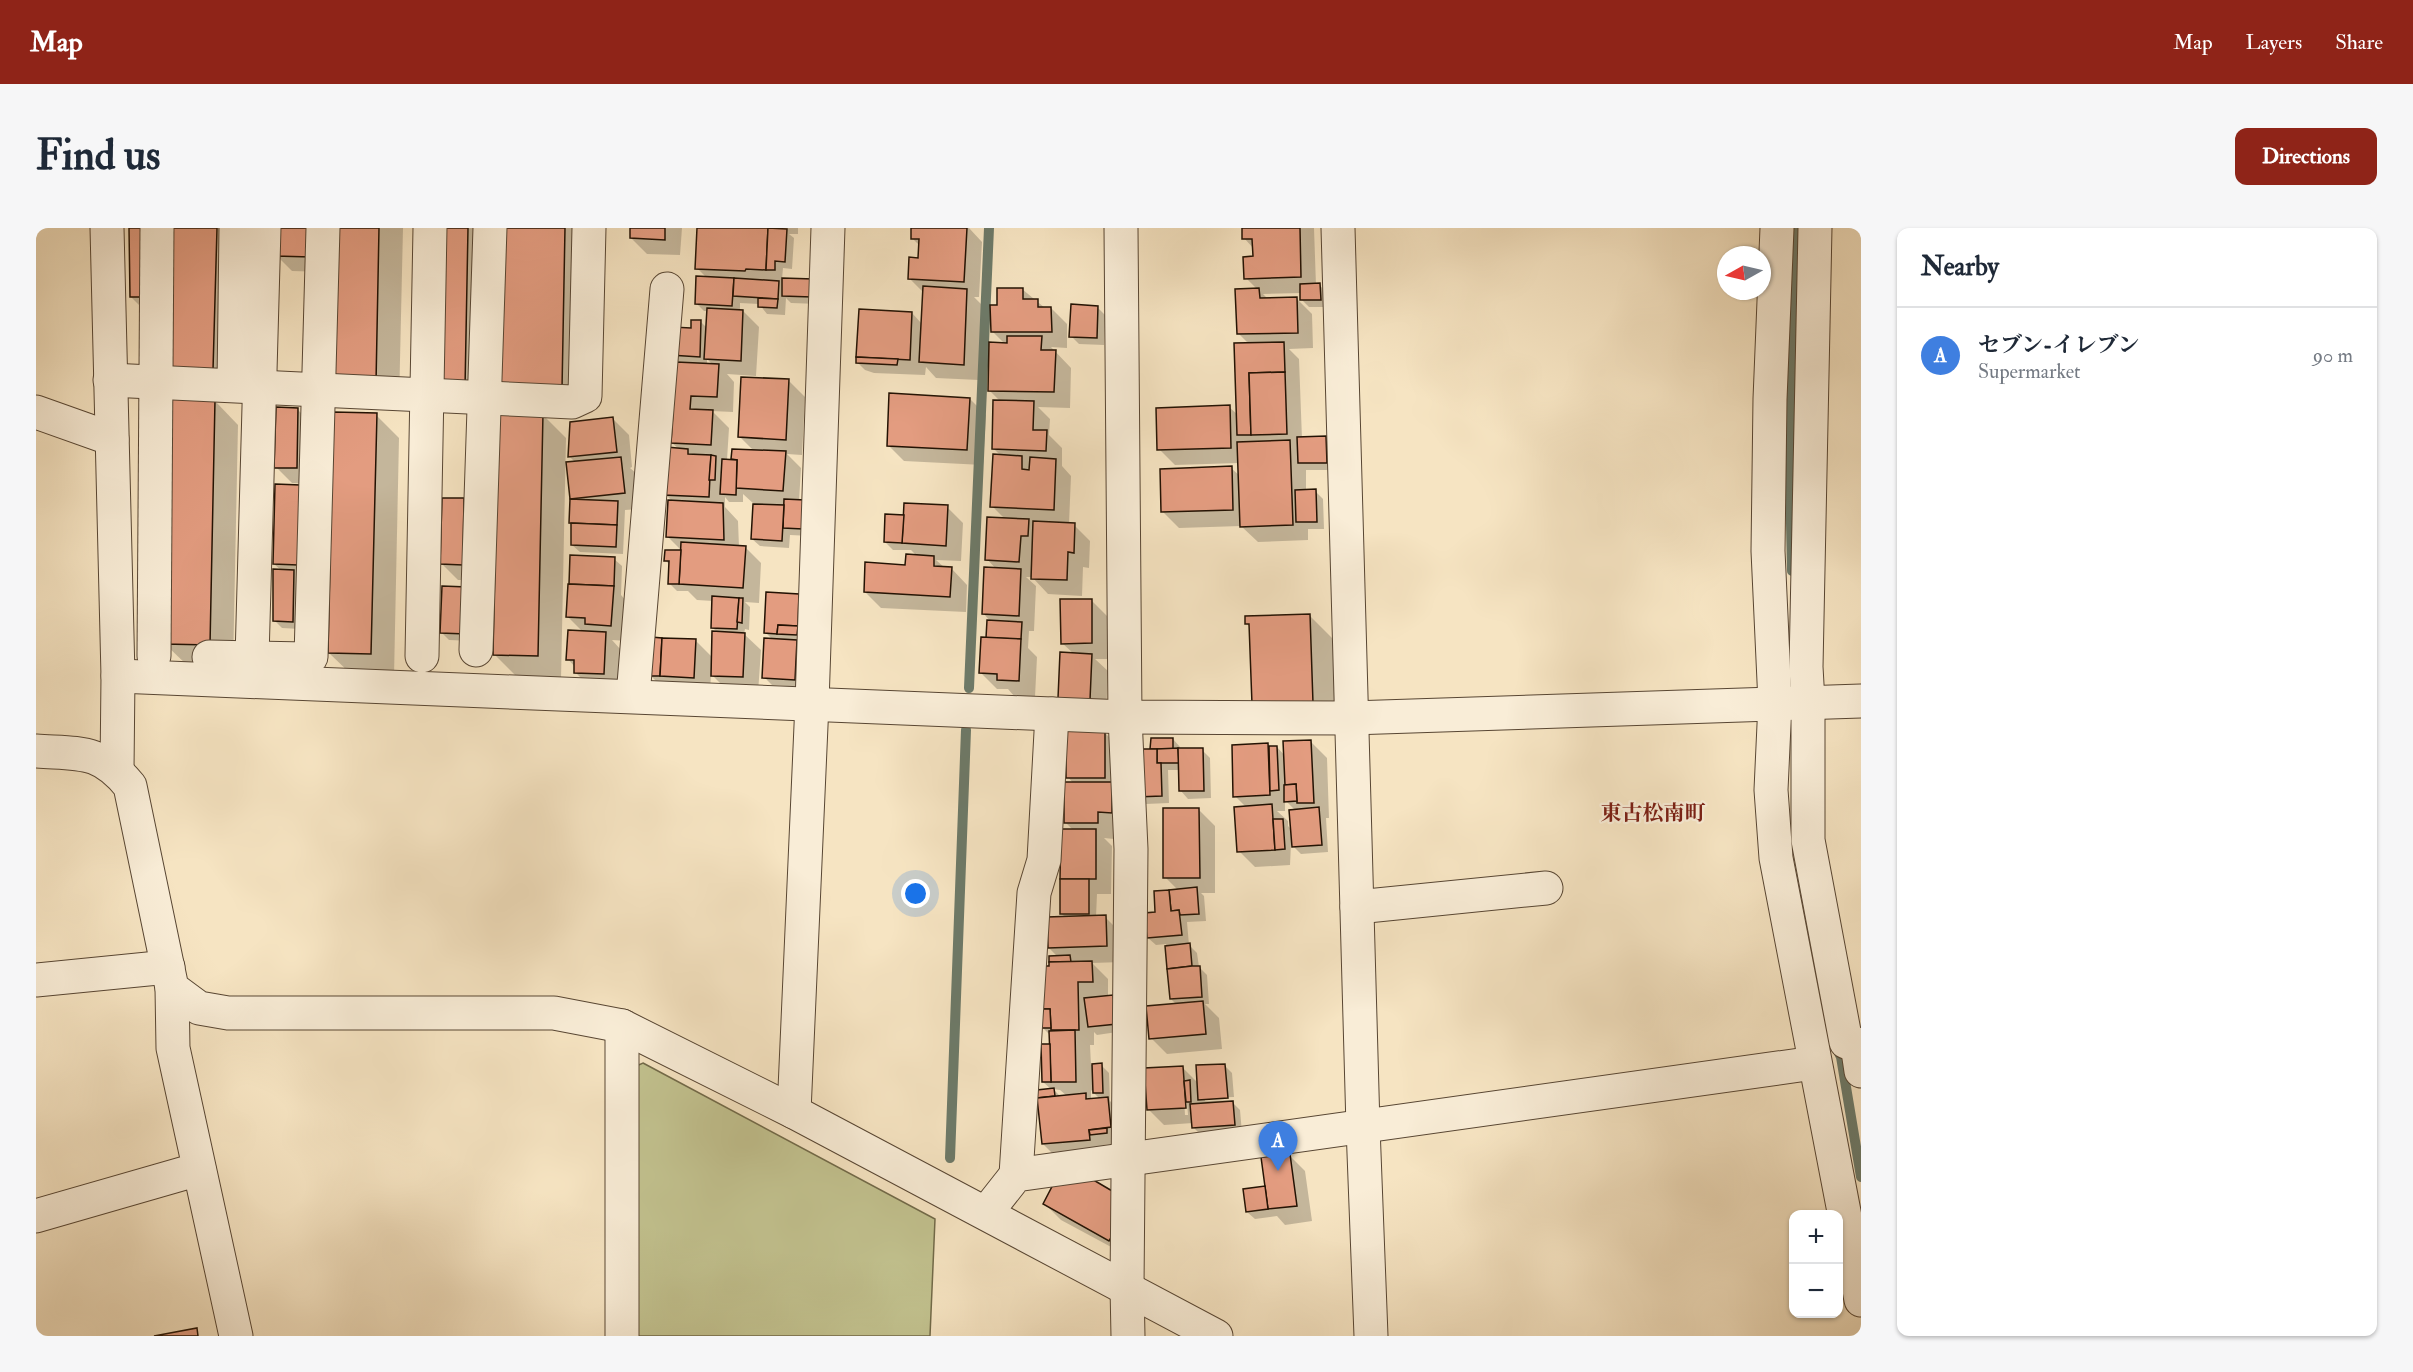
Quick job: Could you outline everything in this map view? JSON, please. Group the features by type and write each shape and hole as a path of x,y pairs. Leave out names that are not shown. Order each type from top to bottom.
{"street":[{"path":"107,228 118,666 117,770"},
{"path":"154,656 157,228"},
{"path":"236,228 247,386 252,658"},
{"path":"247,386 264,228"},
{"path":"118,666 154,656 306,659 311,657 323,228"},
{"path":"422,656 430,228"},
{"path":"476,650 490,228"},
{"path":"110,380 572,402 585,396 589,228"},
{"path":"794,1112 812,703 828,228"},
{"path":"1121,228 1125,717 1131,849 1128,1336"},
{"path":"1338,228 1371,1336"},
{"path":"1777,228 1770,399 1768,551 1775,704 1771,790 1776,858 1843,1052"},
{"path":"1815,228 1806,667 1808,840 1843,1052 1861,1300"},
{"path":"633,696 667,289"},
{"path":"36,412 112,439"},
{"path":"118,666 633,696 1125,717 1351,718 1861,701"},
{"path":"986,1213 1016,1174 1034,893 1044,860 1052,714"},
{"path":"36,751 90,754 117,770 130,786 170,978 173,1048 236,1336"},
{"path":"1357,907 1546,888"},
{"path":"36,980 170,978 199,1008 228,1013 554,1013 622,1026 794,1112 1216,1336"},
{"path":"622,1026 622,1336"},
{"path":"1016,1174 1363,1127 1843,1052"},
{"path":"36,1216 200,1169"}],"green space":[{"path":"643,1063 935,1219 930,1336 635,1336 634,1067"}],"building":[{"path":"129,228 145,228 146,297 130,297"},
{"path":"170,228 217,228 213,370 167,369"},
{"path":"275,228 312,228 311,257 275,256"},
{"path":"338,228 379,228 376,383 334,381"},
{"path":"443,228 468,228 465,388 439,387"},
{"path":"504,228 565,228 562,389 501,388"},
{"path":"630,228 665,228 665,240 630,238"},
{"path":"697,228 768,228 766,270 695,269"},
{"path":"768,228 787,229 785,262 775,261 775,270 766,270"},
{"path":"911,228 967,228 964,282 908,279 909,257 918,258 919,239 911,239"},
{"path":"1242,228 1300,228 1301,277 1244,279 1243,257 1253,256 1252,239 1242,239"},
{"path":"696,276 734,278 732,306 695,304"},
{"path":"734,278 779,281 778,299 733,296"},
{"path":"782,278 813,279 812,297 782,296"},
{"path":"1320,283 1321,300 1300,300 1300,284"},
{"path":"923,286 967,289 964,365 919,362"},
{"path":"997,288 1023,288 1023,299 1038,299 1038,307 1051,307 1052,332 991,332 990,305 997,305"},
{"path":"1259,288 1260,298 1297,297 1298,333 1237,334 1235,289"},
{"path":"758,298 778,299 777,308 758,307"},
{"path":"1071,304 1098,306 1097,338 1069,337"},
{"path":"707,308 743,310 741,361 704,359"},
{"path":"859,309 912,312 910,360 856,357"},
{"path":"691,320 701,320 700,357 670,355 672,327 691,328"},
{"path":"1007,336 1042,336 1041,350 1056,350 1054,392 988,391 989,342 1007,343"},
{"path":"1284,342 1285,372 1249,373 1251,435 1237,435 1234,343"},
{"path":"856,357 898,359 897,365 856,363"},
{"path":"676,362 719,364 717,397 691,396 690,409 713,410 711,445 671,443"},
{"path":"1285,372 1287,434 1251,435 1249,373"},
{"path":"741,377 789,379 786,440 738,437"},
{"path":"889,393 970,398 967,450 887,446"},
{"path":"169,399 215,400 210,645 164,644"},
{"path":"993,400 1034,401 1033,430 1047,430 1046,451 992,449"},
{"path":"1230,405 1231,448 1157,450 1156,408"},
{"path":"276,407 298,408 297,468 274,468"},
{"path":"333,412 377,413 371,654 328,653"},
{"path":"498,412 543,413 538,656 493,655"},
{"path":"613,417 617,452 568,457 570,422"},
{"path":"1326,436 1327,463 1298,463 1297,437"},
{"path":"1290,440 1293,525 1240,527 1237,442"},
{"path":"666,447 688,449 688,454 711,455 709,497 663,495"},
{"path":"732,449 786,451 783,491 736,488 737,460 731,459"},
{"path":"993,454 1022,456 1022,469 1029,470 1030,457 1056,459 1054,510 990,507"},
{"path":"711,455 716,456 715,480 709,480"},
{"path":"621,457 625,493 570,499 566,462"},
{"path":"722,459 737,460 736,495 720,494"},
{"path":"1232,466 1233,510 1161,512 1160,469"},
{"path":"275,484 300,485 298,565 273,564"},
{"path":"1316,489 1317,522 1296,522 1295,490"},
{"path":"442,498 464,498 463,565 440,564"},
{"path":"570,499 618,501 617,525 569,523"},
{"path":"784,499 805,500 803,529 783,528"},
{"path":"668,500 723,503 724,540 666,537"},
{"path":"904,503 948,505 946,546 902,543"},
{"path":"753,504 784,505 782,541 751,539"},
{"path":"885,514 904,515 902,543 884,542"},
{"path":"987,517 1029,519 1028,536 1021,536 1019,562 985,560"},
{"path":"1033,521 1075,523 1074,553 1068,552 1067,580 1031,579"},
{"path":"571,523 617,525 616,547 571,545"},
{"path":"681,542 746,546 743,588 679,584"},
{"path":"665,550 681,550 679,584 668,584 669,561 664,561"},
{"path":"906,554 934,556 934,566 952,567 950,597 864,592 865,562 905,565"},
{"path":"570,555 615,557 614,586 569,584"},
{"path":"984,567 1021,569 1019,616 982,614"},
{"path":"273,569 294,570 293,622 273,621"},
{"path":"568,584 614,586 611,626 585,624 585,618 566,617"},
{"path":"442,586 467,587 466,634 440,633"},
{"path":"766,592 799,594 798,626 778,625 777,634 764,633"},
{"path":"712,596 739,598 737,629 711,628"},
{"path":"739,598 743,598 742,623 737,622"},
{"path":"1060,599 1092,599 1092,643 1061,644"},
{"path":"1310,614 1313,703 1252,704 1249,624 1245,624 1245,616"},
{"path":"987,620 1022,622 1021,639 986,638"},
{"path":"778,625 798,626 797,635 777,634"},
{"path":"568,630 606,632 604,674 574,673 574,660 566,660"},
{"path":"712,631 745,633 743,677 711,676"},
{"path":"651,637 662,638 660,676 649,676"},
{"path":"981,637 1021,639 1019,681 997,680 997,674 979,673"},
{"path":"662,638 696,639 694,678 660,676"},
{"path":"764,638 797,640 795,680 762,678"},
{"path":"1060,652 1092,654 1090,700 1058,698"},
{"path":"1066,731 1105,731 1105,778 1066,778"},
{"path":"1151,738 1173,738 1173,749 1150,749"},
{"path":"1311,740 1314,803 1297,803 1296,784 1285,785 1283,741"},
{"path":"1268,743 1270,795 1233,797 1232,745"},
{"path":"1269,746 1277,746 1279,790 1270,791"},
{"path":"1178,748 1179,763 1157,763 1157,749"},
{"path":"1178,748 1203,748 1204,791 1179,791"},
{"path":"1135,749 1157,749 1157,763 1161,763 1162,796 1136,797"},
{"path":"1064,782 1112,782 1112,813 1098,812 1098,823 1064,823"},
{"path":"1296,784 1297,801 1284,802 1284,785"},
{"path":"1272,804 1275,850 1237,852 1234,807"},
{"path":"1319,807 1322,845 1292,847 1289,810"},
{"path":"1163,808 1199,808 1200,878 1163,878"},
{"path":"1273,819 1283,819 1285,849 1275,850"},
{"path":"1061,829 1096,829 1096,879 1060,879"},
{"path":"1060,879 1089,879 1089,914 1060,914"},
{"path":"1197,887 1199,914 1180,915 1179,910 1171,911 1169,890"},
{"path":"1169,890 1171,911 1179,910 1182,935 1147,938 1144,913 1155,912 1154,891"},
{"path":"1106,915 1107,946 1048,948 1047,917"},
{"path":"1190,943 1192,966 1167,969 1165,946"},
{"path":"1070,955 1071,962 1049,962 1049,956"},
{"path":"1092,961 1093,982 1078,982 1079,1030 1051,1030 1050,1009 1043,1009 1042,966 1049,966 1049,962"},
{"path":"1200,966 1202,997 1170,999 1167,969"},
{"path":"1113,995 1117,1024 1088,1027 1084,998"},
{"path":"1203,1001 1206,1034 1149,1039 1146,1006"},
{"path":"1040,1009 1050,1009 1051,1028 1040,1028"},
{"path":"1075,1030 1076,1082 1051,1082 1049,1031"},
{"path":"1041,1044 1050,1044 1051,1082 1042,1082"},
{"path":"1102,1063 1103,1093 1093,1093 1092,1064"},
{"path":"1225,1064 1228,1098 1198,1100 1196,1065"},
{"path":"1183,1066 1186,1108 1147,1110 1144,1068"},
{"path":"1190,1080 1191,1102 1186,1102 1184,1081"},
{"path":"1054,1088 1055,1096 1037,1098 1037,1090"},
{"path":"1086,1093 1086,1099 1108,1097 1111,1127 1089,1130 1090,1140 1042,1144 1037,1098"},
{"path":"1233,1101 1235,1125 1192,1128 1190,1104"},
{"path":"1107,1128 1107,1133 1090,1135 1089,1130"},
{"path":"1290,1154 1297,1206 1268,1209 1261,1157"},
{"path":"1085,1175 1119,1195 1116,1228 1109,1241 1043,1204 1057,1177"},
{"path":"1265,1186 1268,1209 1246,1212 1243,1189"},
{"path":"197,1328 198,1336 154,1336"}],"waterway":[{"path":"969,688 989,228"},
{"path":"1792,571 1789,427 1798,228"},
{"path":"950,1158 966,730"},
{"path":"1835,1045 1841,1057 1861,1177"}],"place":[{"name":"セブン-イレブン","path":"1278,1171"}],"district":[{"name":"東古松南町","path":"1653,813"}]}
